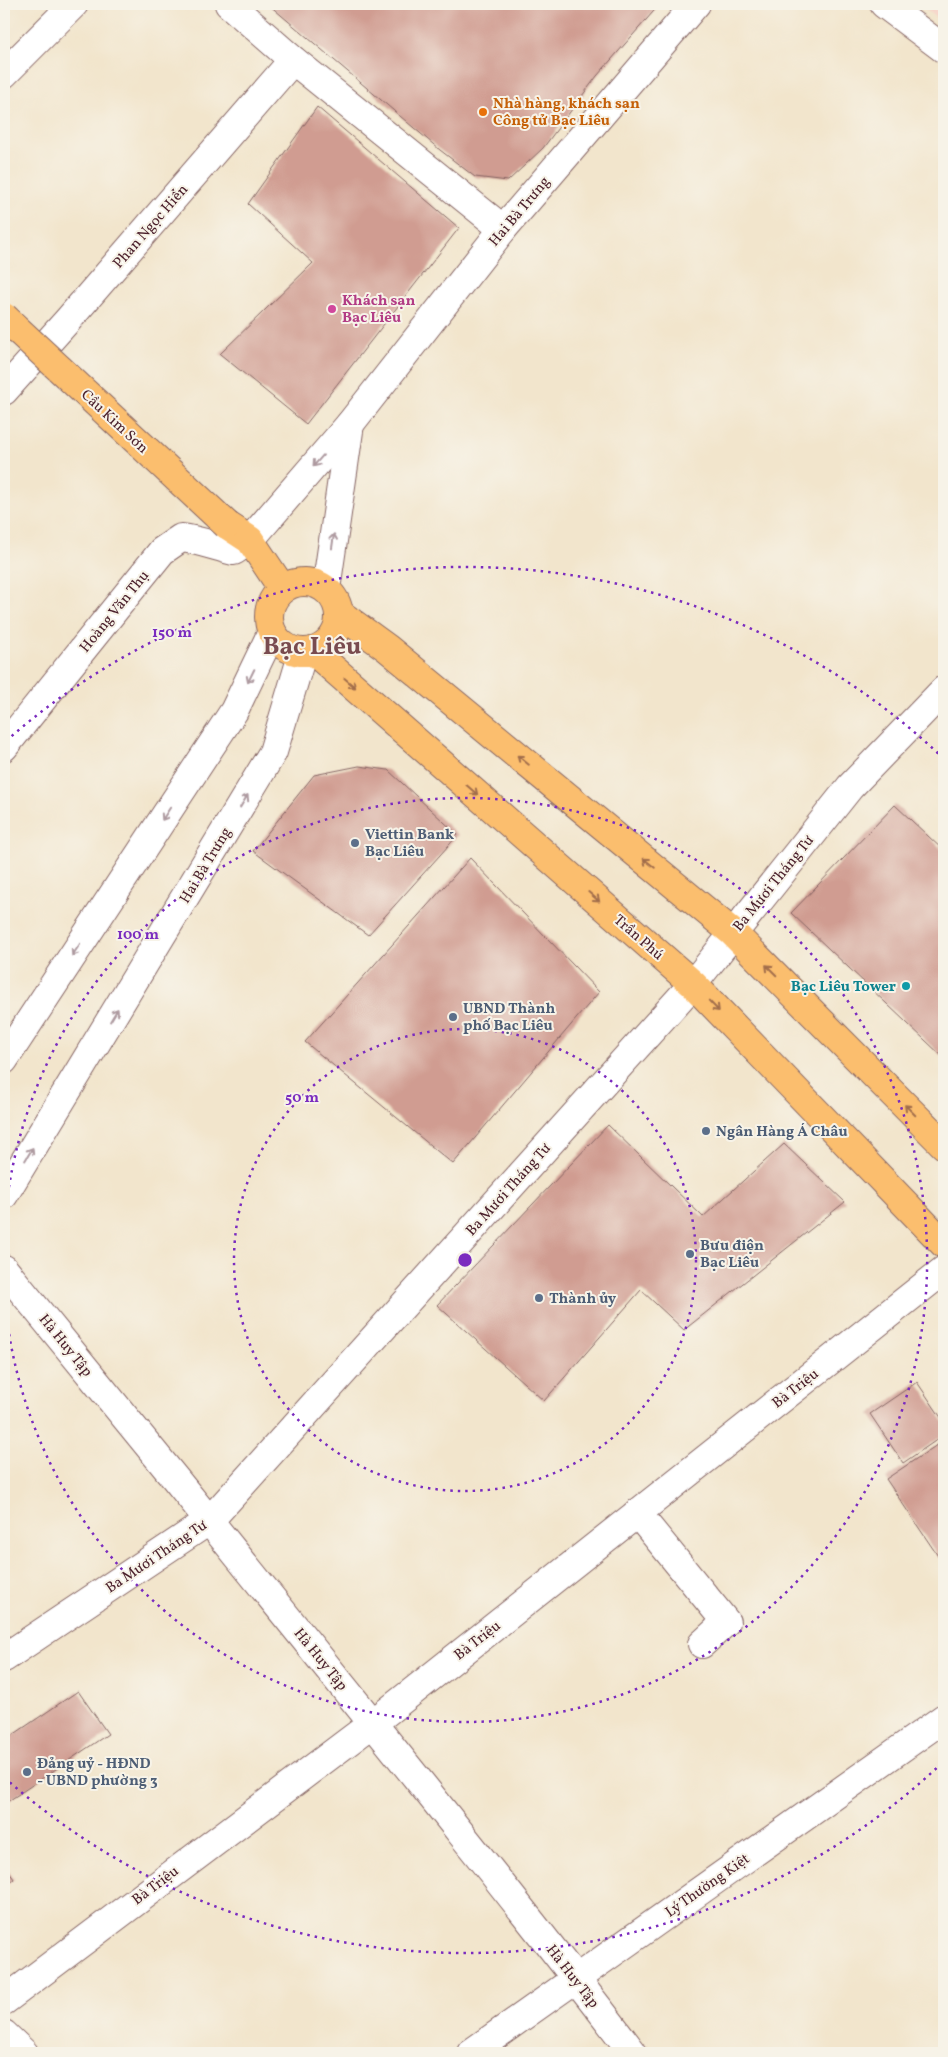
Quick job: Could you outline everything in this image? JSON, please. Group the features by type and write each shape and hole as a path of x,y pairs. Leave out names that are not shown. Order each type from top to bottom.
{"main road":[{"name":"Cầu Kim Sơn","path":"4,317 227,525 250,540"},
{"path":"250,540 282,588"},
{"path":"306,581 326,589 338,607 339,613 337,629 332,638 324,646 308,652 290,649 279,642 272,632 268,620 274,597 282,588 293,583 306,581"},
{"path":"339,613 395,654 734,933 944,1145"},
{"name":"Trần Phú","path":"308,652 693,984 944,1244"}],"street":[{"path":"4,74 74,4"},
{"path":"229,4 294,60 503,229"},
{"name":"Hai Bà Trưng","path":"250,540 350,424 503,229 696,4"},
{"path":"884,4 944,49"},
{"name":"Phan Ngọc Hiển","path":"4,391 294,60"},
{"name":"Hai Bà Trưng","path":"326,589 350,424"},
{"name":"Hoàng Văn Thụ","path":"4,747 162,551 181,538 199,540 217,548 234,551 250,540"},
{"path":"4,1060 234,711 272,632"},
{"name":"Hai Bà Trưng","path":"4,1196 274,752 308,652"},
{"name":"Ba Mươi Tháng Tư","path":"4,1658 210,1520 693,984 850,787 944,690"},
{"name":"Hà Huy Tập","path":"4,1269 210,1520 373,1723 576,1977 633,2053"},
{"name":"Bà Triệu","path":"4,2001 373,1723 944,1270"},
{"path":"637,1513 726,1622 702,1644"},
{"name":"Lý Thường Kiệt","path":"470,2053 944,1718"},
{"path":"4,2034 24,2053"}],"shaded area":[{"path":"919,4 944,4 944,24"}],"building":[{"name":"Nhà hàng, khách sạn Công tử Bạc Liêu","path":"268,4 660,4 597,76 543,148 508,181 475,177 440,150"},
{"name":"Khách sạn Bạc Liêu","path":"317,107 459,228 306,424 220,354 313,263 248,204"},
{"name":"Viettin Bank Bạc Liêu","path":"359,766 388,770 458,835 368,935 253,851 314,775"},
{"name":"Bạc Liêu Tower","path":"895,805 944,851 944,1058 791,913"},
{"name":"UBND Thành phố Bạc Liêu","path":"470,858 599,992 453,1164 305,1042"},
{"path":"608,1125 703,1217 784,1144 845,1202 684,1330 641,1290 544,1401 437,1305"},
{"path":"917,1382 944,1422 944,1435 903,1463 870,1414"},
{"path":"940,1443 944,1449 944,1565 886,1479"},
{"name":"Đảng uỷ - HĐND - UBND phường 3","path":"78,1691 108,1734 4,1804 4,1741"},
{"path":"4,1865 14,1879 4,1887"}],"place":[{"name":"Nhà hàng, khách sạn Công tử Bạc Liêu","path":"483,112"},
{"name":"Khách sạn Bạc Liêu","path":"332,309"},
{"name":"Viettin Bank Bạc Liêu","path":"355,843"},
{"name":"Bạc Liêu Tower","path":"906,986"},
{"name":"UBND Thành phố Bạc Liêu","path":"453,1017"},
{"name":"Ngân Hàng Á Châu","path":"706,1131"},
{"name":"Bưu điện Bạc Liêu","path":"690,1254"},
{"name":"Thành ủy","path":"539,1298"},
{"name":"Đảng uỷ - HĐND - UBND phường 3","path":"27,1772"}],"district":[{"name":"Bạc Liêu","path":"312,645"}]}
